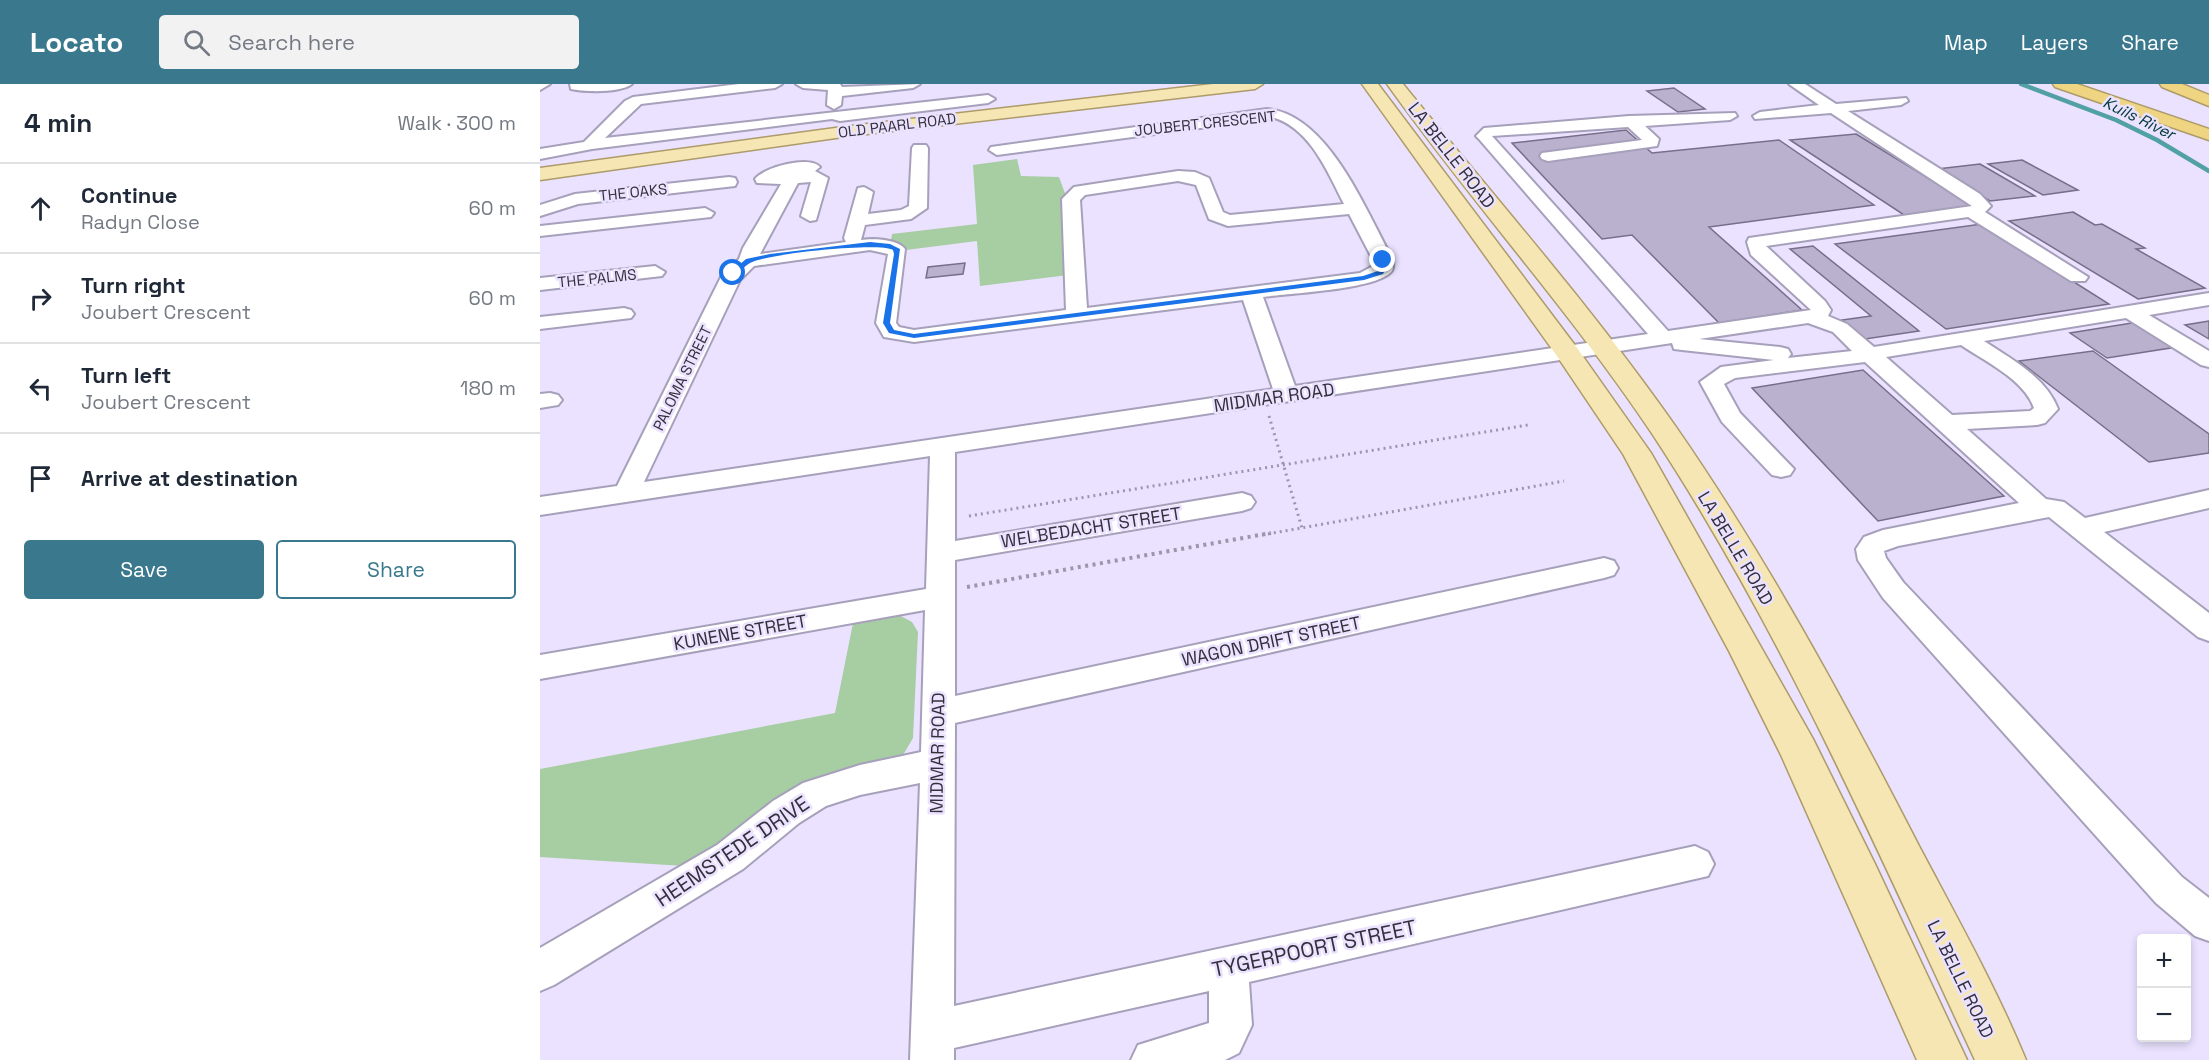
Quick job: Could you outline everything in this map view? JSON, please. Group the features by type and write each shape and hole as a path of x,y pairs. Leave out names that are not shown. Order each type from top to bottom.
{"highway":[{"path":"2062,84 2209,135"},
{"path":"2161,88 2209,101"},
{"path":"2161,88 2209,116"}],"main road":[{"name":"OLD PAARL ROAD","path":"540,164 1191,84"},
{"name":"OLD PAARL ROAD","path":"540,174 849,131 1254,84"},
{"name":"LA BELLE ROAD","path":"1370,84 1586,351 1677,451 1764,596 1906,864 2001,1060"},
{"name":"LA BELLE ROAD","path":"1395,84 1540,267 1586,351 1637,453 1746,649 1798,751 1860,879 1942,1060"},
{"path":"1540,267 1551,301 1577,336 1576,344 1586,351"}],"street":[{"path":"577,84 576,86 583,88 625,84"},
{"path":"590,145 610,123 638,100 775,84"},
{"path":"802,84 835,87 832,115"},
{"path":"835,92 913,84"},
{"path":"1655,340 1707,330 1812,317 1820,313 1818,304 1758,251 1756,242 1981,209 1978,201 1796,84"},
{"path":"540,154 578,149 590,145 832,115 840,117 988,99"},
{"path":"1760,116 1901,101"},
{"name":"JOUBERT CRESCENT","path":"851,246 890,246 896,249 886,323 892,332 923,336 1364,278 1380,272 1384,266 1383,260 1324,153 1290,117 1281,114 1267,113 997,150"},
{"path":"1730,116 1629,120 1493,130 1484,136 1655,340 1826,359"},
{"path":"1548,156 1652,143 1652,139 1629,120"},
{"path":"857,221 904,215 918,208 920,148"},
{"path":"810,216 822,167 775,171 763,179 819,176"},
{"path":"1077,315 1071,200 1080,191 1186,176 1203,182 1215,215 1224,220 1245,221 1354,208"},
{"name":"PALOMA STREET","path":"626,493 730,277 744,263 792,179"},
{"name":"THE OAKS","path":"540,211 575,198 729,182"},
{"path":"540,191 548,195 540,202"},
{"path":"744,263 851,246 864,192"},
{"path":"1972,212 2079,277"},
{"name":"THE OAKS","path":"540,231 705,213"},
{"name":"THE PALMS","path":"542,287 655,272"},
{"path":"1251,292 1275,397"},
{"path":"1781,469 1730,417 1711,382 1729,372 1871,355 1882,351 1963,337 2209,299"},
{"path":"2130,312 2209,360"},
{"path":"540,323 624,314"},
{"path":"1812,317 1840,328 2040,508"},
{"path":"1946,423 2037,418 2046,410 2046,401 2033,387 1963,337"},
{"name":"MIDMAR ROAD","path":"540,506 1655,340"},
{"name":"MIDMAR ROAD","path":"932,1046 943,446"},
{"path":"2081,528 2209,499"},
{"name":"WELBEDACHT STREET","path":"941,553 1242,502"},
{"path":"2209,629 2055,508 2040,508 1893,537 1874,544 1870,549 1872,560 1893,590 2169,890 2209,922"},
{"name":"WAGON DRIFT STREET","path":"938,713 1604,568"},
{"name":"KUNENE STREET","path":"540,667 940,594"},
{"name":"HEEMSTEDE DRIVE","path":"540,971 730,857 792,808 815,794 860,780 937,764"},
{"name":"TYGERPOORT STREET","path":"932,1046 1226,967 1695,864"},
{"path":"1153,1060 1221,1042 1230,1031 1231,1018 1226,967"}],"path":[{"path":"1275,397 1283,465 1302,528"},
{"path":"941,520 1528,425"},
{"path":"940,594 1564,481"}],"green space":[{"path":"1017,159 1021,176 1059,177 1066,196 1068,275 980,286 977,241 906,250 891,241 892,234 977,224 973,165"},
{"path":"899,615 912,622 918,632 913,738 902,757 700,867 540,857 540,769 835,713 853,623"}],"building":[{"path":"1674,88 1705,109 1678,112 1647,91"},
{"path":"1626,130 1652,153 1779,140 1874,205 1709,227 1802,310 1719,323 1632,235 1602,239 1512,143"},
{"path":"1856,134 1974,206 1904,215 1790,140"},
{"path":"2022,160 2078,190 2043,195 1988,164"},
{"path":"1980,164 2035,196 1990,201 1937,169"},
{"path":"2073,212 2095,225 2102,224 2145,248 2136,249 2205,288 2138,299 2009,221"},
{"path":"1982,224 2109,304 1946,329 1835,244"},
{"path":"1813,246 1919,331 1865,339 1842,320 1871,316 1790,249"},
{"path":"965,263 963,274 926,278 928,267"},
{"path":"2209,321 2209,339 2185,325"},
{"path":"2138,322 2177,347 2107,358 2070,333"},
{"path":"2093,351 2209,434 2209,453 2149,462 2019,361"},
{"path":"1863,370 2004,496 1878,521 1752,388"}],"waterway":[{"name":"Kuils River","path":"2021,84 2116,120 2157,140 2209,171"}],"route":[{"path":"733,273 748,261 770,256 870,244 890,246 896,249 897,254 886,323 892,332 906,336 923,336 1371,277 1383,269 1383,260"}]}
